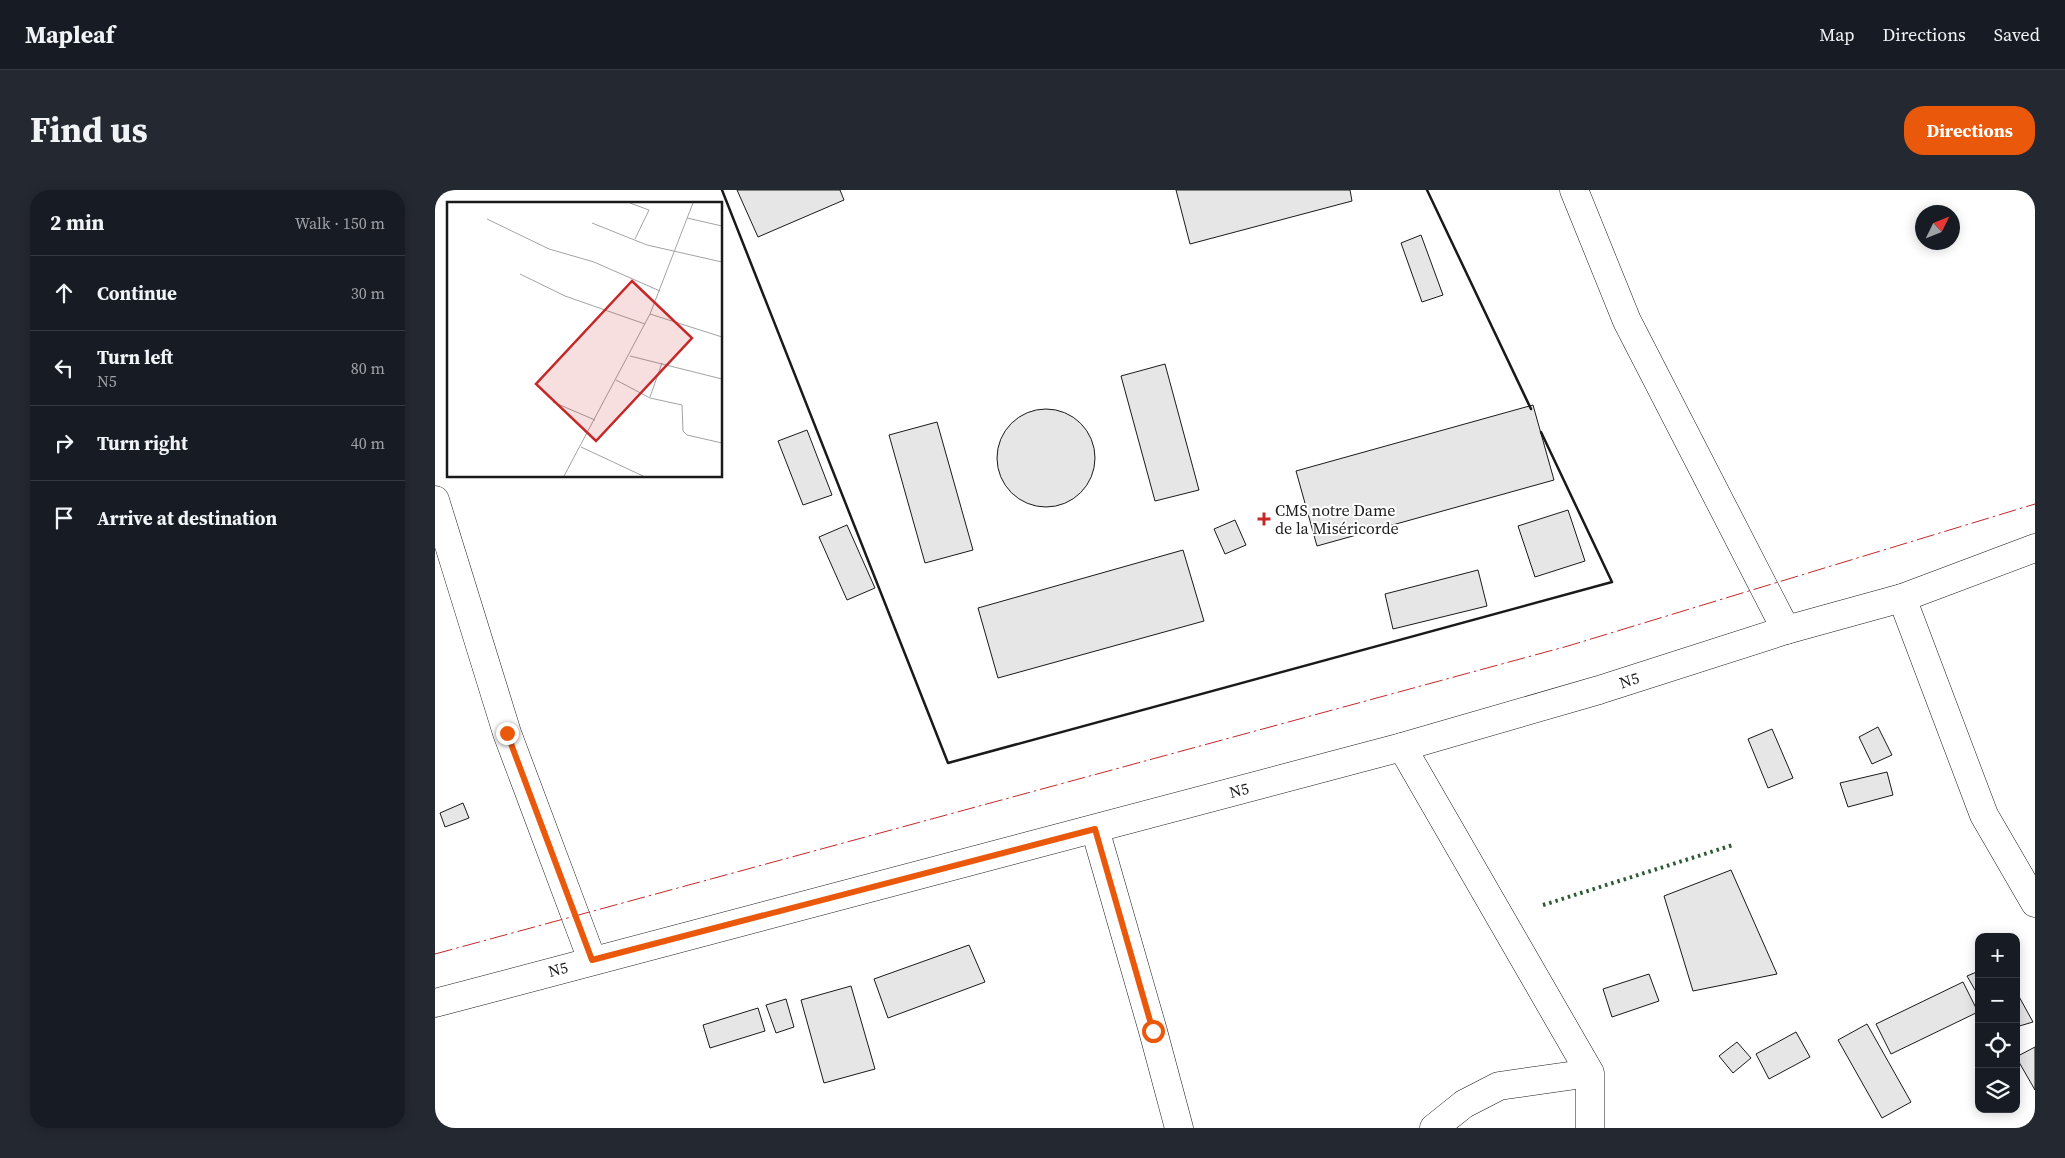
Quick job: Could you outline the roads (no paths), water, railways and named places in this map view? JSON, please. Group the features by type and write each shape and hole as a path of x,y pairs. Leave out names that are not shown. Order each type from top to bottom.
{"street":[{"path":"1573,190 1627,321 1786,630"},
{"path":"435,500 507,733 592,960"},
{"name":"N5","path":"435,1003 1402,747 1599,690 1786,630 1902,598 2035,548"},
{"path":"1902,598 1984,815 2035,903"},
{"path":"1402,747 1590,1073 1590,1128"},
{"path":"1095,829 1179,1128"},
{"path":"1433,1128 1464,1104 1499,1086 1590,1073"}],"place":[{"name":"CMS notre Dame de la Miséricorde","path":"1264,519"}]}
